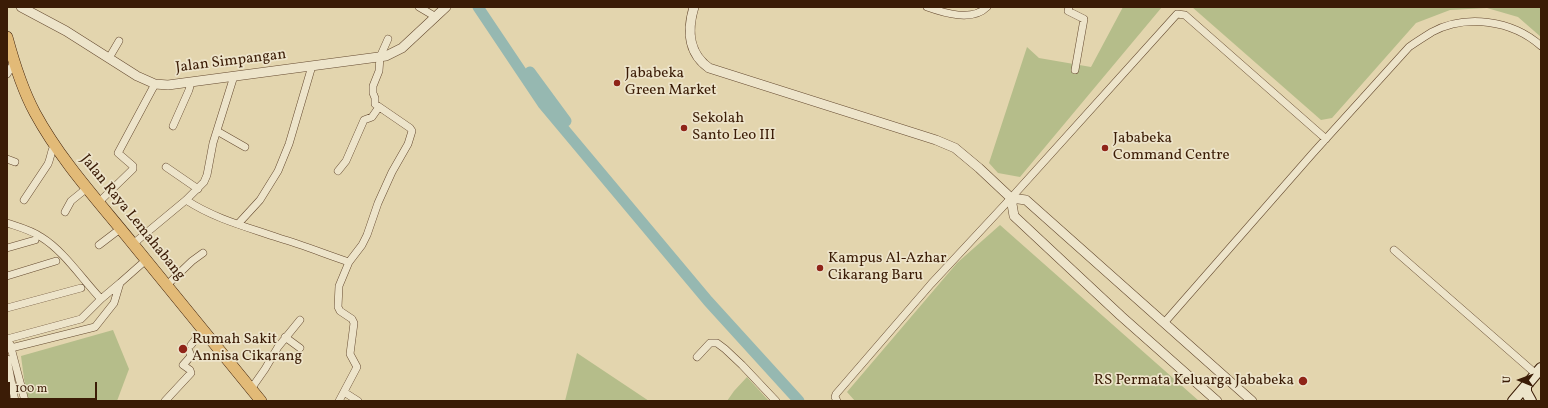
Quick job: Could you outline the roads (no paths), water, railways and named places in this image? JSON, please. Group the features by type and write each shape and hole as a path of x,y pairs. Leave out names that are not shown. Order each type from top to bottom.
{"main road":[{"name":"Jalan Raya Lemahabang","path":"7,37 14,63 23,87 35,113 55,144 87,188 261,401"},
{"path":"1513,401 1538,371"},
{"path":"1526,386 1526,392 1531,401"}],"street":[{"name":"Jalan Simpangan","path":"21,7 66,31 137,76 155,84 168,85 380,57 395,53 446,7"},
{"path":"419,7 436,17"},
{"path":"694,7 690,28 692,47 699,60 709,68 955,148 1011,198 1026,200 1252,401"},
{"path":"927,7 946,13 964,15 974,14 987,7"},
{"path":"1069,7 1068,11 1084,19 1075,70"},
{"path":"837,401 835,395 931,284 1011,198 1177,14 1185,15 1326,139"},
{"path":"1164,322 1409,47 1433,32 1448,26 1465,22 1484,22 1502,25 1520,32 1541,46"},
{"path":"339,401 357,367 350,354 354,323 352,319 340,311 338,307 339,286 348,262 362,245 378,203 392,172 408,144 412,131 410,128 375,104 375,98 372,90 379,71 380,57 388,39"},
{"path":"109,58 119,41"},
{"path":"7,74 14,63"},
{"path":"238,224 260,200 278,171 289,144 312,66"},
{"path":"133,244 186,200 198,189 206,178 213,143 234,76"},
{"path":"173,126 191,82"},
{"path":"99,202 133,169 133,166 118,153 155,84"},
{"path":"338,171 346,162 364,120 372,117 379,108"},
{"path":"217,131 245,147"},
{"path":"24,200 48,164 55,144"},
{"path":"7,159 15,162"},
{"path":"166,167 198,189"},
{"path":"65,212 71,202 87,188"},
{"path":"1011,198 1014,216 1121,316 1217,401"},
{"path":"186,200 206,212 348,262"},
{"path":"7,223 42,237 65,257 101,299"},
{"path":"99,245 120,229"},
{"path":"7,248 34,240"},
{"path":"1394,250 1538,371"},
{"path":"166,285 203,253"},
{"path":"25,401 9,348 8,338 81,319 101,299 146,260"},
{"path":"7,276 56,261"},
{"path":"9,348 95,327 114,303 120,283"},
{"path":"7,308 81,288"},
{"path":"251,389 286,337 300,320"},
{"path":"166,401 191,373 190,370 183,365 191,356 190,348 204,330"},
{"path":"286,337 300,348"},
{"path":"698,357 710,343 717,343 742,365 776,401"},
{"path":"7,360 15,401"},
{"path":"344,392 358,401"}],"waterway":[{"path":"478,7 543,104 708,301 799,401"},
{"path":"530,72 566,121"}],"place":[{"name":"Jababeka Green Market","path":"617,83"},
{"name":"Sekolah Santo Leo III","path":"684,128"},
{"name":"Jababeka Command Centre","path":"1105,148"},
{"name":"Kampus Al-Azhar Cikarang Baru","path":"820,268"},
{"name":"Rumah Sakit Annisa Cikarang","path":"183,349"},
{"name":"RS Permata Keluarga Jababeka","path":"1303,381"}]}
